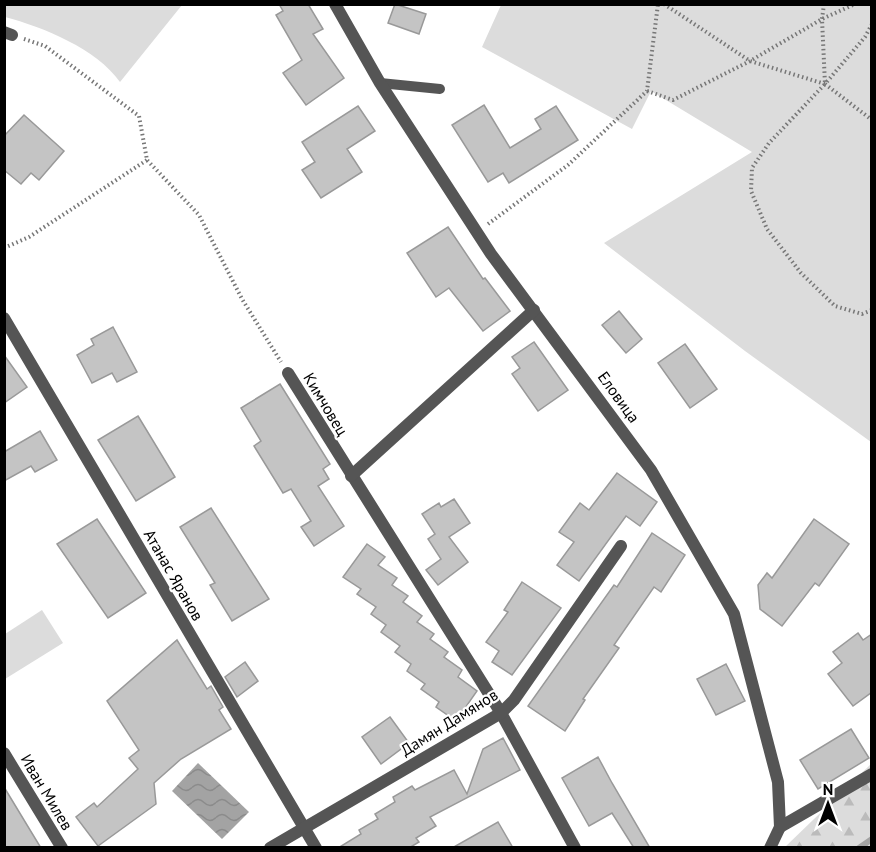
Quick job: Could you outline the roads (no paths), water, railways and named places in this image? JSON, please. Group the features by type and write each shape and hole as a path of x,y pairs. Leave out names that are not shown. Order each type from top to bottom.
{"street":[{"name":"Еловица","path":"334,4 380,83 491,254 651,470 734,614 778,782 780,827 770,848"},
{"path":"351,477 534,310"},
{"name":"Атанас Яранов","path":"4,318 316,848"},
{"name":"Кимчовец","path":"288,374 501,713 575,848"},
{"name":"Дамян Дамянов","path":"270,848 501,713 514,700 621,546"},
{"name":"Иван Милев","path":"4,753 62,848"},
{"path":"780,827 872,774"}],"lane":[{"path":"380,83 440,89"}],"water":[{"path":"198,763 249,812 222,839 172,791"}],"waterway":[{"path":"859,848 872,839"}]}
